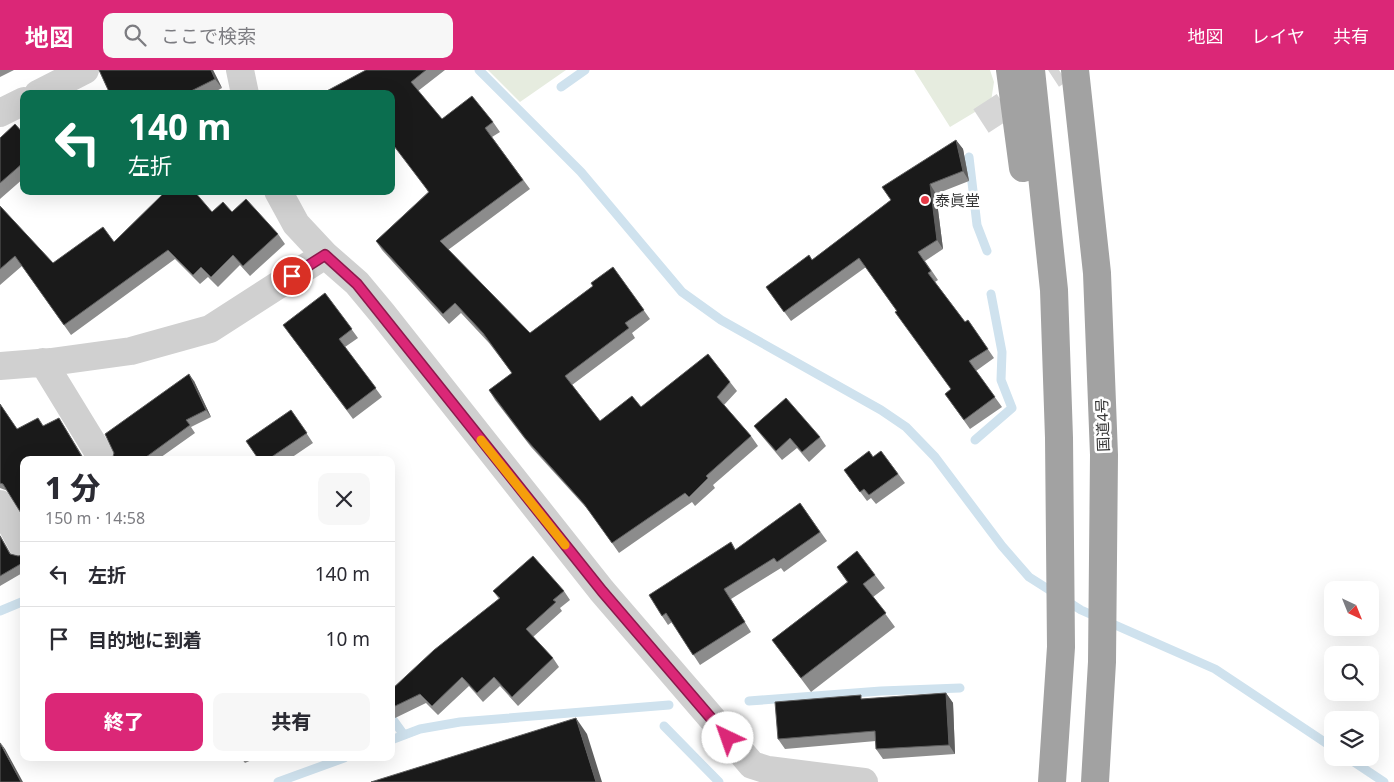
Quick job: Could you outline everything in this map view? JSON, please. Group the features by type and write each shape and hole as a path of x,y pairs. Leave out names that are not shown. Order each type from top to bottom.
{"highway":[{"path":"1010,70 1030,221 1054,290"},
{"path":"1031,70 1054,290 1060,438 1061,647 1052,782"},
{"name":"国道4号","path":"1075,70 1097,273 1104,455 1102,662 1095,782"}],"street":[{"path":"46,90 85,70"},
{"path":"240,70 244,90"},
{"path":"0,113 20,103"},
{"path":"280,195 296,224 325,255 357,284 376,306 602,591 752,765 768,770 864,782"},
{"path":"0,366 131,351 210,329 325,255"},
{"path":"44,362 102,456"},
{"path":"0,504 20,541"}],"shaded area":[{"path":"488,70 566,70 520,102"},
{"path":"914,70 990,70 994,82 990,108 975,112 950,127"}],"building":[{"path":"99,70 211,70 215,79 193,90 108,90"},
{"path":"366,70 426,70 411,82 442,119 472,96 493,122 485,128 523,180 440,241 530,333 593,286 591,283 613,267 644,310 625,323 629,328 565,376 600,421 632,396 641,407 708,354 730,382 717,397 751,436 706,476 708,478 689,497 685,493 612,543 584,504 525,438 489,390 512,373 483,333 455,303 443,314 376,241 429,192 395,147 395,90 328,90"},
{"path":"15,124 20,130 20,166 0,183 0,138"},
{"path":"956,140 963,171 930,184 937,240 918,252 931,271 928,273 965,322 968,320 988,349 969,361 995,397 964,420 945,394 951,389 895,312 897,311 859,258 784,312 766,287 809,255 812,260 891,200 882,187"},
{"path":"162,195 197,195 212,212 223,202 232,212 246,199 278,234 243,266 233,255 211,277 201,267 193,275 168,250 64,325 15,256 0,269 0,206 53,263 103,227 114,242"},
{"path":"325,293 352,329 339,339 376,388 347,410 283,325"},
{"path":"189,374 206,410 186,420 190,425 147,456 113,456 114,453 105,434"},
{"path":"786,398 820,437 802,452 790,438 776,451 754,426"},
{"path":"0,404 17,429 38,418 43,426 59,418 82,456 20,456 20,512 3,484 0,483"},
{"path":"291,410 307,433 273,456 256,456 246,441"},
{"path":"869,451 873,457 881,451 898,474 869,495 864,489 860,492 844,470"},
{"path":"800,503 820,532 777,562 774,558 724,589 745,622 693,655 666,613 662,616 649,595 731,542 735,550"},
{"path":"0,536 10,554 20,556 20,564 0,576"},
{"path":"857,551 875,575 863,584 886,613 801,678 772,640 848,582 837,567"},
{"path":"533,556 564,591 553,600 556,602 526,629 553,658 512,697 494,677 477,693 462,677 432,706 420,694 395,706 395,686 434,650 500,598 493,591"},
{"path":"946,693 949,745 876,749 875,731 778,739 775,702 861,695 861,699"},
{"path":"576,718 596,782 371,782"},
{"path":"0,743 21,782 0,782"}],"waterway":[{"path":"479,70 581,172 682,292 721,320 881,410 906,427 935,457 1002,546 1029,577 1081,610 1215,669 1324,742"},
{"path":"561,87 585,70"},
{"path":"969,157 977,225 987,251"},
{"path":"975,440 1012,408 1001,380 1002,352 991,294"},
{"path":"0,611 20,603"},
{"path":"749,701 881,691 960,688"},
{"path":"395,738 420,729 460,722 669,705"},
{"path":"395,723 404,735"},
{"path":"664,726 719,782"},
{"path":"278,782 336,761"},
{"path":"1360,766 1384,782"}],"tunnel":[{"path":"981,121 1059,70"}],"slow traffic":[{"path":"481,440 565,545"}],"place":[{"name":"泰眞堂","path":"925,200"}],"route":[{"path":"292,276 325,255 357,284 602,591 728,738"}]}
